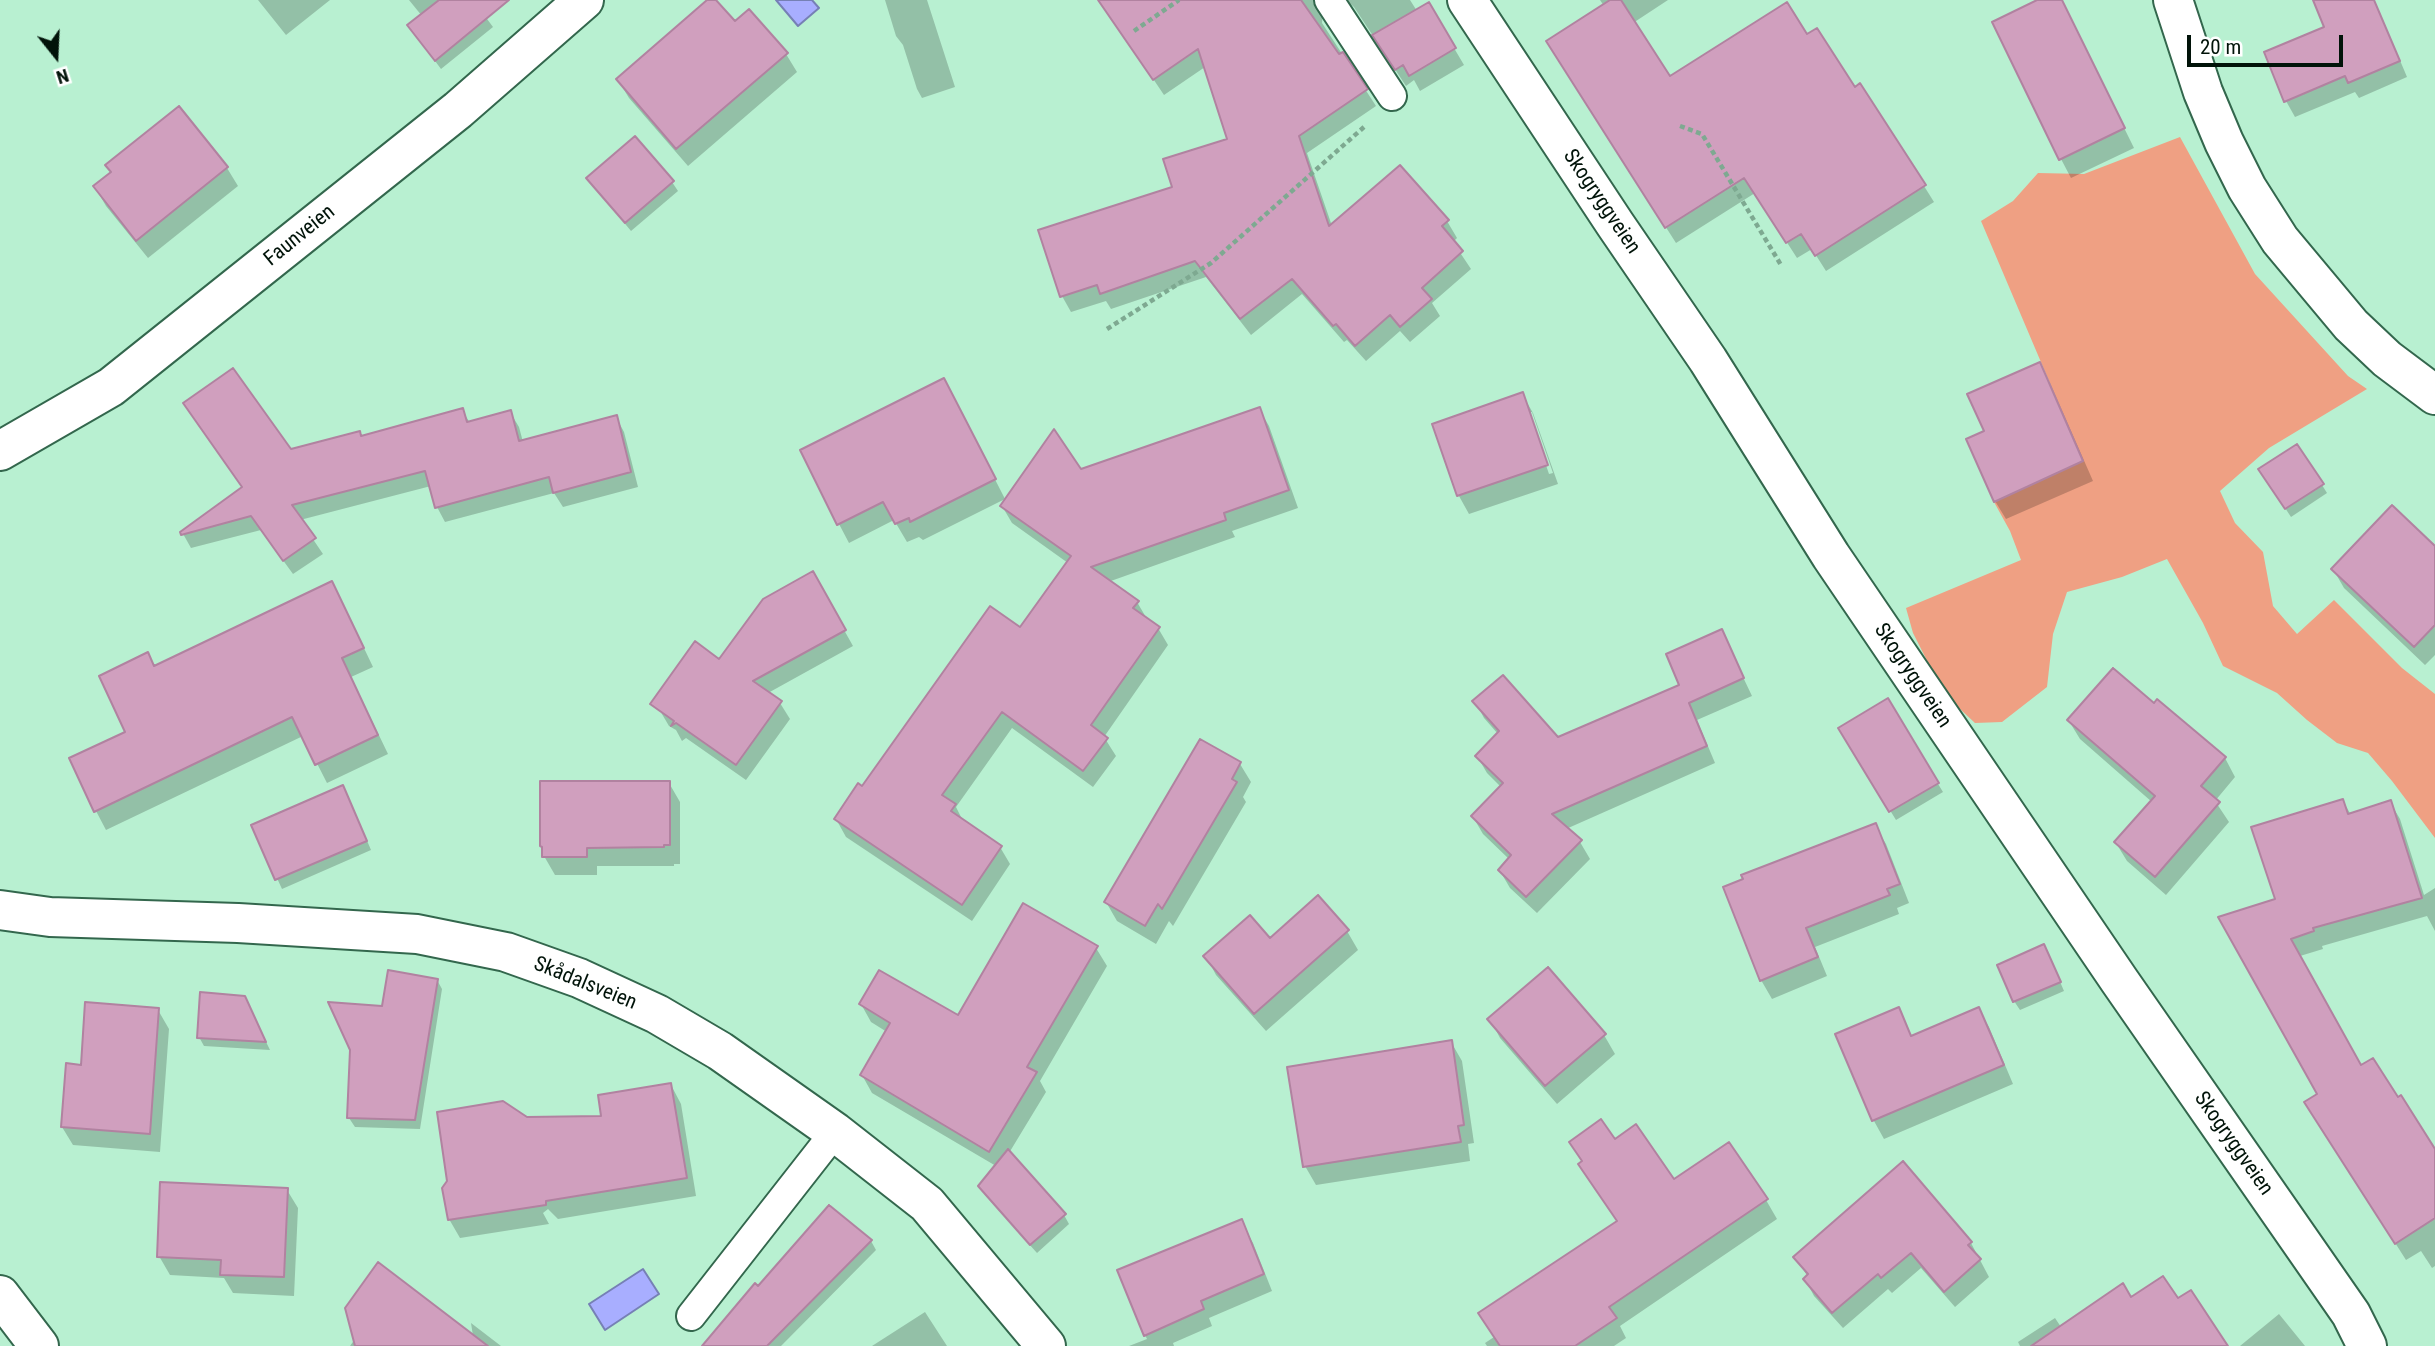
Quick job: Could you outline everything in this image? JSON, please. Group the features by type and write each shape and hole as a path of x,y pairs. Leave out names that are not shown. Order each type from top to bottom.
{"street":[{"name":"Faunveien","path":"0,452 111,387 458,110 584,0"},
{"name":"Skogryggveien","path":"1467,0 1708,360 1838,568 2096,948 2351,1314 2367,1346"},
{"path":"2173,0 2203,92 2224,142 2247,188 2280,240 2351,325 2387,359 2435,395"},
{"name":"Skådalsveien","path":"0,910 50,917 238,923 417,934 506,952 579,978 657,1014 720,1051 835,1132 927,1204 1046,1346"},
{"path":"0,1295 39,1346"}],"lane":[{"path":"1344,5 1392,96"},
{"path":"691,1316 835,1132"}],"path":[{"path":"1134,31 1180,0"},
{"path":"1107,329 1211,263 1380,113 1392,96"},
{"path":"1680,126 1702,134 1781,265"}],"shaded area":[{"path":"2180,137 2255,274 2348,376 2367,389 2269,448 2220,491 2235,523 2263,552 2273,606 2297,634 2334,600 2402,668 2435,694 2435,838 2368,753 2337,743 2277,693 2223,666 2203,623 2167,559 2122,577 2067,592 2053,634 2047,687 2002,722 1975,723 1944,694 1913,633 1906,608 2021,560 2010,531 1994,502 2083,461 1981,221 2013,201 2038,173 2084,174"}],"water":[{"path":"776,0 812,0 819,8 798,26"},
{"path":"643,1269 659,1294 605,1330 589,1304"}],"building":[{"path":"439,0 509,0 435,61 407,25"},
{"path":"707,0 716,0 735,21 749,9 788,53 676,149 616,79"},
{"path":"1098,0 1301,0 1339,54 1343,52 1368,89 1299,136 1329,226 1400,165 1449,220 1442,226 1463,251 1422,288 1432,299 1400,327 1390,315 1355,346 1336,324 1333,326 1292,279 1240,319 1195,261 1100,294 1097,285 1060,297 1038,230 1172,187 1163,159 1227,139 1198,49 1153,80"},
{"path":"1610,0 1621,0 1670,76 1787,2 1807,34 1817,28 1855,87 1860,83 1926,185 1815,256 1801,234 1786,243 1744,178 1665,228 1546,41"},
{"path":"2037,0 2062,0 2125,128 2059,160 1992,22"},
{"path":"2313,0 2374,0 2400,61 2348,83 2345,76 2284,102 2264,52 2324,27"},
{"path":"1429,2 1456,48 1409,76 1403,65 1395,70 1372,35"},
{"path":"179,106 228,167 136,241 93,186 111,172 105,165"},
{"path":"635,136 674,181 625,223 586,178"},
{"path":"2040,362 2083,461 1994,502 1966,439 1984,431 1967,394"},
{"path":"233,368 291,449 360,431 361,436 463,408 467,422 511,410 519,441 617,415 631,472 553,493 549,477 435,508 425,471 292,505 316,538 283,561 251,516 181,535 180,532 242,487 183,403"},
{"path":"944,378 996,479 910,522 909,518 895,524 883,502 837,525 800,450"},
{"path":"1523,392 1548,465 1457,496 1432,424"},
{"path":"1260,407 1289,490 1224,513 1226,520 1091,567 1139,601 1133,608 1160,627 1091,725 1108,738 1083,771 1002,712 942,795 956,804 951,811 1002,846 962,905 834,819 858,783 862,786 990,606 1020,627 1071,556 1000,506 1054,429 1081,469"},
{"path":"2297,444 2324,484 2285,509 2258,469"},
{"path":"2392,505 2435,546 2435,625 2414,647 2331,569"},
{"path":"813,571 846,630 753,681 782,701 736,765 676,723 671,726 674,721 650,704 695,641 719,659 763,599"},
{"path":"332,581 364,648 342,658 378,735 315,765 292,717 94,812 69,758 125,732 99,676 148,652 154,666"},
{"path":"1722,629 1744,678 1689,703 1707,746 1552,814 1582,840 1526,897 1498,870 1511,855 1471,816 1503,783 1475,756 1499,731 1472,701 1503,675 1558,737 1679,685 1666,654"},
{"path":"2113,668 2154,703 2157,699 2226,757 2201,786 2220,802 2155,877 2114,842 2155,796 2067,720"},
{"path":"1888,698 1939,783 1889,812 1838,728"},
{"path":"1200,739 1241,762 1232,779 1237,782 1162,909 1158,904 1145,926 1104,902"},
{"path":"540,781 670,781 670,845 587,848 587,857 542,857"},
{"path":"343,785 367,841 275,880 251,825"},
{"path":"2343,799 2348,814 2391,800 2422,898 2313,928 2314,931 2291,939 2361,1065 2373,1058 2398,1097 2401,1095 2435,1149 2435,1218 2395,1244 2304,1102 2317,1094 2218,917 2275,899 2251,827"},
{"path":"1876,823 1900,884 1887,889 1890,895 1806,928 1818,957 1760,981 1723,887 1743,879 1741,875"},
{"path":"1318,895 1349,930 1254,1014 1203,956 1250,915 1270,938"},
{"path":"1023,903 1098,946 1027,1067 1037,1072 989,1152 860,1075 890,1023 859,1004 879,970 958,1015"},
{"path":"2044,944 2061,982 2013,1002 1997,965"},
{"path":"1548,967 1606,1034 1545,1086 1487,1019"},
{"path":"388,970 438,979 415,1120 347,1118 350,1050 328,1002 382,1006"},
{"path":"200,992 245,996 266,1042 197,1038"},
{"path":"85,1002 159,1008 150,1134 61,1127 66,1063 81,1065"},
{"path":"1899,1007 1911,1036 1979,1007 2004,1065 1872,1121 1835,1034"},
{"path":"1452,1040 1464,1125 1458,1126 1461,1142 1303,1167 1287,1067"},
{"path":"671,1083 687,1178 546,1201 546,1205 448,1220 442,1188 447,1181 437,1112 503,1101 527,1117 601,1116 598,1095"},
{"path":"1601,1119 1615,1139 1636,1124 1674,1179 1729,1142 1768,1199 1609,1307 1617,1318 1575,1346 1500,1346 1478,1313 1617,1221 1578,1164 1582,1161 1569,1142"},
{"path":"1008,1149 1066,1214 1030,1245 978,1186"},
{"path":"1903,1161 1972,1242 1968,1245 1981,1259 1944,1292 1911,1253 1881,1278 1878,1274 1832,1313 1803,1279 1808,1274 1793,1257"},
{"path":"160,1182 288,1188 284,1277 220,1275 221,1260 157,1257"},
{"path":"829,1205 872,1240 767,1346 702,1346 755,1283 758,1286"},
{"path":"1242,1219 1264,1274 1201,1301 1204,1309 1144,1336 1117,1270"},
{"path":"378,1262 488,1346 355,1346 345,1308"},
{"path":"2163,1276 2178,1298 2191,1290 2228,1346 2031,1346 2123,1283 2131,1297"}]}
